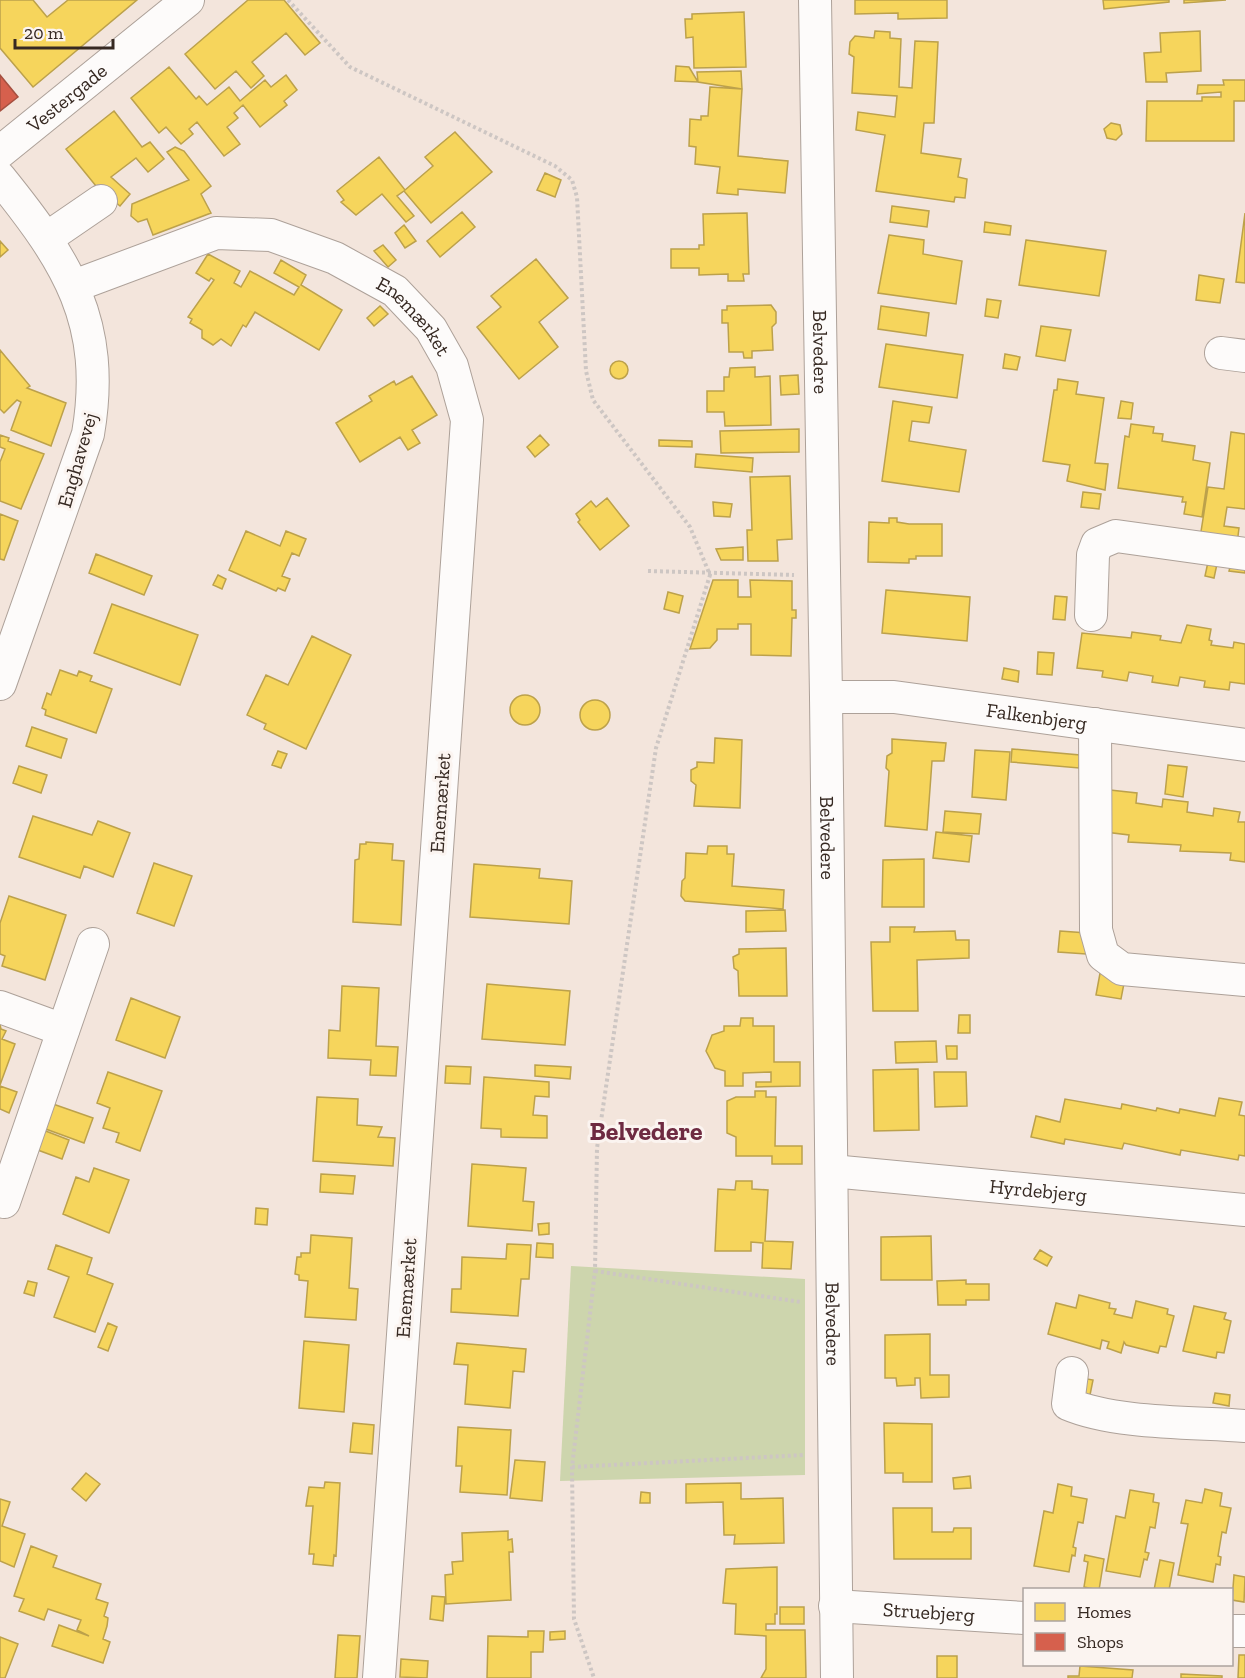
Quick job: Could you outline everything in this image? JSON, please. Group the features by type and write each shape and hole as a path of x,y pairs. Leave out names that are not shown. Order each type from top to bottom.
{"street":[{"name":"Vestergade","path":"0,152 188,0"},
{"name":"Belvedere","path":"815,0 826,697 837,1678"},
{"name":"Enghavevej","path":"0,178 47,238 74,286 86,323 94,367 93,401 88,434 0,684"},
{"path":"47,238 101,201"},
{"name":"Enemærket","path":"74,286 216,233 271,235 335,258 395,291 432,329 452,366 467,420 379,1678"},
{"path":"1091,615 1093,555 1097,544 1116,536 1245,554"},
{"name":"Falkenbjerg","path":"826,697 894,697 1245,745"},
{"path":"1095,724 1096,930 1103,955 1122,969 1245,980"},
{"path":"4,1202 93,944"},
{"path":"0,1007 63,1030"},
{"name":"Hyrdebjerg","path":"832,1171 1245,1210"},
{"path":"1072,1373 1068,1404 1082,1410 1110,1415 1245,1426"},
{"name":"Struebjerg","path":"836,1606 1023,1618"}],"path":[{"path":"288,0 351,67 555,166 572,180 577,197 586,371 593,400 690,527 710,575 656,748 597,1148 595,1271 572,1467 574,1619 594,1678"},
{"path":"648,571 710,575 824,576"},
{"path":"595,1271 832,1307"},
{"path":"572,1467 835,1453"}],"green space":[{"path":"571,1266 805,1279 805,1475 560,1481"}],"building: Homes":[{"path":"0,0 33,0 47,17 68,0 137,0 33,87 0,48"},
{"path":"248,0 284,0 320,43 305,55 286,33 252,62 264,76 251,88 236,71 215,89 185,54"},
{"path":"855,0 947,0 947,18 898,19 898,13 855,14"},
{"path":"1103,0 1169,0 1169,2 1104,9"},
{"path":"1184,0 1226,0 1184,3"},
{"path":"744,12 746,67 694,68 693,37 686,38 685,19 692,19 692,14"},
{"path":"875,31 890,32 890,38 901,39 899,87 912,88 915,41 938,42 934,123 924,123 921,153 961,159 958,177 967,179 965,198 955,197 954,202 876,191 885,135 856,130 858,112 895,117 897,96 852,93 854,57 849,54 850,42 855,36 874,38"},
{"path":"1200,31 1201,71 1166,73 1167,82 1146,82 1144,53 1161,52 1160,33"},
{"path":"676,66 689,67 698,82 675,81"},
{"path":"169,67 196,99 199,96 207,105 229,87 240,101 265,80 271,87 286,75 297,90 284,101 287,105 260,127 243,105 234,113 238,118 227,127 240,144 224,156 197,122 189,129 193,134 181,144 166,127 159,133 131,98"},
{"path":"741,71 742,89 698,82 697,72"},
{"path":"1223,80 1245,80 1245,101 1234,101 1234,141 1146,141 1147,101 1202,101 1202,97 1221,97 1221,92 1197,94 1198,85 1224,85"},
{"path":"710,87 742,89 738,156 788,161 785,193 738,189 738,195 717,193 720,167 695,164 696,147 689,146 690,119 701,120 701,116 708,116"},
{"path":"114,111 142,147 150,142 164,159 148,172 136,158 111,177 130,194 120,206 96,186 66,149"},
{"path":"1111,123 1120,125 1122,134 1116,140 1107,138 1104,129"},
{"path":"455,132 492,172 431,223 404,191 397,196 414,216 406,222 382,194 356,215 341,202 344,200 337,191 379,157 405,190 433,166 425,157"},
{"path":"175,147 184,151 211,186 201,194 211,213 153,235 147,219 138,222 131,216 132,204 189,180 167,152"},
{"path":"545,173 561,180 555,197 537,190"},
{"path":"892,206 929,211 927,227 890,222"},
{"path":"462,212 475,227 440,257 427,241"},
{"path":"747,213 749,274 743,274 744,281 728,281 728,274 699,275 699,268 671,268 671,249 699,249 699,245 704,245 703,214"},
{"path":"1245,213 1245,283 1236,282"},
{"path":"985,222 1011,226 1010,235 984,232"},
{"path":"404,225 416,241 405,248 395,233"},
{"path":"889,235 924,240 923,254 962,261 956,304 878,293"},
{"path":"1026,240 1106,251 1099,296 1019,285"},
{"path":"0,241 8,250 0,257"},
{"path":"383,245 396,260 388,267 374,251"},
{"path":"208,254 240,271 234,283 241,287 250,271 294,295 299,287 274,273 281,260 306,275 301,285 342,310 319,350 255,312 246,327 243,325 231,346 221,339 213,345 202,338 202,330 190,323 192,319 188,317 214,280 211,278 209,281 196,273"},
{"path":"536,259 568,298 539,322 558,347 519,379 477,327 501,307 491,296"},
{"path":"1199,275 1224,279 1220,303 1196,300"},
{"path":"987,299 1001,301 998,318 985,316"},
{"path":"771,305 776,312 776,323 772,327 773,350 752,351 752,358 744,358 743,352 729,352 728,323 722,323 722,310 727,310 727,306"},
{"path":"380,306 388,314 374,326 367,318"},
{"path":"881,306 929,313 926,336 878,329"},
{"path":"1041,326 1071,330 1065,361 1036,356"},
{"path":"886,344 963,355 957,398 879,387"},
{"path":"0,350 30,386 27,388 66,403 51,446 11,430 21,402 17,400 4,413 0,409"},
{"path":"1005,354 1020,357 1017,370 1003,368"},
{"path":"615,361 623,361 628,366 626,377 615,379 610,374 610,366"},
{"path":"755,367 755,377 770,376 771,425 725,426 724,412 707,412 707,391 724,391 724,377 729,377 730,368"},
{"path":"798,375 799,394 781,395 780,376"},
{"path":"412,376 437,415 412,430 420,443 408,450 400,437 360,462 336,423 372,401 369,396 394,381 396,385"},
{"path":"1058,379 1078,382 1076,394 1104,398 1095,463 1108,464 1105,490 1067,481 1070,465 1043,461 1054,390 1057,390"},
{"path":"893,401 932,407 929,423 912,421 909,441 966,450 959,492 882,481"},
{"path":"1121,401 1133,403 1131,419 1118,418"},
{"path":"1131,424 1154,427 1153,433 1163,434 1162,441 1195,446 1193,460 1210,463 1202,517 1184,514 1186,502 1182,502 1183,497 1118,488 1125,436 1129,437"},
{"path":"799,429 799,452 721,453 720,431"},
{"path":"1231,432 1245,434 1245,509 1227,507 1224,526 1239,528 1237,544 1200,538 1208,487 1224,489"},
{"path":"0,435 9,438 8,441 44,454 21,509 0,501 0,462 5,449 0,447"},
{"path":"540,435 549,445 535,457 527,447"},
{"path":"659,440 692,441 692,447 659,446"},
{"path":"696,454 753,458 752,472 695,467"},
{"path":"790,476 792,539 777,540 778,561 748,561 747,530 752,530 750,477"},
{"path":"1083,492 1101,494 1099,509 1081,507"},
{"path":"607,498 629,526 600,550 578,522 580,520 576,514 591,501 596,507"},
{"path":"713,502 732,504 730,517 714,516"},
{"path":"0,514 18,521 4,560 0,559"},
{"path":"889,518 897,518 897,522 909,524 942,524 942,556 916,556 916,559 909,559 909,563 868,562 869,522 889,523"},
{"path":"246,531 280,546 286,531 306,539 299,556 292,553 282,576 290,579 285,591 278,588 276,591 229,570"},
{"path":"743,547 743,560 721,560 716,549"},
{"path":"96,554 152,576 144,595 89,573"},
{"path":"1208,562 1217,564 1214,578 1205,576"},
{"path":"1231,563 1245,565 1245,573 1229,571"},
{"path":"218,575 226,579 222,589 213,585"},
{"path":"713,580 738,580 738,597 751,597 750,580 792,581 792,610 796,610 796,618 792,618 791,656 751,655 751,624 738,624 738,629 717,629 717,640 710,648 690,649"},
{"path":"886,590 970,597 967,641 882,633"},
{"path":"668,592 683,596 679,613 664,609"},
{"path":"1055,596 1067,597 1065,620 1053,619"},
{"path":"112,604 198,635 180,685 94,653"},
{"path":"1187,625 1211,629 1209,640 1212,641 1211,645 1233,648 1234,642 1245,644 1245,684 1230,682 1229,690 1204,687 1205,681 1180,677 1178,686 1152,682 1153,676 1129,672 1127,681 1102,677 1103,671 1077,668 1082,633 1131,638 1132,632 1161,636 1160,640 1181,643"},
{"path":"312,636 351,655 306,749 264,729 266,724 247,715 266,675 288,685"},
{"path":"1038,652 1054,653 1052,675 1037,674"},
{"path":"1004,668 1019,671 1018,682 1002,679"},
{"path":"60,670 77,676 79,671 92,676 90,681 112,689 96,733 45,715 46,710 42,708 47,693 51,695"},
{"path":"525,695 536,699 540,710 536,721 525,725 514,721 510,710 514,699"},
{"path":"595,700 601,701 609,709 609,721 601,729 595,730 589,729 581,721 580,715 581,709 589,701"},
{"path":"32,727 67,739 61,758 26,746"},
{"path":"715,738 742,740 740,808 694,806 696,785 691,781 691,770 697,767 697,762 714,763"},
{"path":"892,739 946,743 944,761 932,761 927,830 885,826 889,771 886,768 887,756 892,753"},
{"path":"1012,749 1080,755 1079,768 1011,762"},
{"path":"975,750 1010,752 1006,800 972,797"},
{"path":"278,751 287,754 281,768 272,765"},
{"path":"1168,765 1187,767 1183,797 1165,794"},
{"path":"19,766 47,775 41,793 13,783"},
{"path":"1110,790 1137,793 1136,803 1162,807 1163,799 1188,802 1187,812 1213,816 1214,808 1240,812 1238,822 1245,822 1245,862 1230,860 1231,853 1180,851 1181,845 1128,842 1129,835 1105,832"},
{"path":"945,811 981,814 979,834 943,832"},
{"path":"33,816 92,835 98,821 130,833 113,877 84,866 80,878 19,857"},
{"path":"936,832 972,836 969,862 933,858"},
{"path":"366,842 393,844 392,860 404,861 401,925 353,922 355,860 359,859 360,844 366,844"},
{"path":"708,846 727,846 727,854 734,854 732,886 784,890 783,909 685,901 681,896 682,881 685,878 686,853 707,854"},
{"path":"924,859 924,907 882,907 883,860"},
{"path":"154,863 192,876 174,926 137,913"},
{"path":"474,864 540,869 539,878 572,881 569,924 470,917"},
{"path":"9,896 66,915 45,980 2,966 5,956 0,954 0,923"},
{"path":"785,910 786,931 746,932 746,911"},
{"path":"890,927 915,927 914,932 955,931 956,940 969,940 969,958 917,960 918,1011 873,1011 871,942 890,942"},
{"path":"1060,931 1087,933 1086,954 1058,952"},
{"path":"786,948 787,996 739,996 738,971 734,968 733,957 739,954 739,949"},
{"path":"1101,968 1126,973 1121,999 1096,995"},
{"path":"487,984 570,991 565,1045 482,1039"},
{"path":"342,986 379,988 376,1046 398,1047 396,1076 370,1075 371,1060 328,1058 329,1030 340,1031"},
{"path":"131,998 180,1017 165,1058 116,1040"},
{"path":"959,1015 970,1015 970,1033 958,1033"},
{"path":"741,1018 753,1018 753,1026 774,1026 774,1062 800,1062 800,1086 756,1087 756,1082 771,1082 771,1072 743,1073 743,1086 725,1086 725,1071 715,1068 706,1051 712,1035 724,1031 724,1026 740,1026"},
{"path":"0,1025 1,1029 6,1031 2,1039 15,1044 0,1085"},
{"path":"936,1041 937,1062 896,1063 895,1042"},
{"path":"946,1046 957,1046 957,1059 947,1059"},
{"path":"535,1065 571,1067 570,1079 535,1076"},
{"path":"446,1066 471,1067 470,1084 445,1083"},
{"path":"918,1069 919,1130 874,1131 873,1070"},
{"path":"108,1072 162,1091 140,1151 116,1142 119,1133 103,1128 110,1108 97,1103"},
{"path":"934,1072 966,1072 967,1106 935,1107"},
{"path":"484,1077 549,1082 549,1097 535,1096 533,1115 547,1116 547,1138 501,1137 501,1129 481,1128"},
{"path":"0,1086 17,1092 9,1113 0,1109"},
{"path":"755,1091 766,1091 766,1097 776,1097 775,1146 802,1146 802,1164 772,1164 772,1156 736,1156 736,1137 727,1133 727,1101 736,1097 755,1097"},
{"path":"317,1097 358,1099 357,1125 382,1127 378,1137 395,1138 393,1166 313,1161"},
{"path":"1219,1098 1242,1102 1239,1115 1245,1116 1245,1156 1239,1155 1238,1160 1181,1150 1180,1155 1124,1143 1122,1149 1065,1139 1064,1144 1031,1137 1036,1116 1060,1122 1065,1099 1121,1109 1122,1104 1156,1111 1157,1108 1179,1113 1180,1109 1215,1116"},
{"path":"53,1104 93,1118 84,1143 43,1128"},
{"path":"43,1130 69,1140 62,1159 35,1149"},
{"path":"472,1164 526,1168 523,1201 534,1202 532,1231 468,1226"},
{"path":"94,1168 129,1180 109,1233 63,1214 76,1177 89,1182"},
{"path":"321,1174 355,1176 353,1194 320,1192"},
{"path":"736,1181 752,1181 752,1189 768,1190 765,1241 793,1242 791,1269 762,1268 763,1243 751,1242 751,1251 715,1251 718,1189 735,1190"},
{"path":"256,1208 268,1209 267,1225 255,1224"},
{"path":"549,1223 549,1234 539,1235 538,1224"},
{"path":"311,1235 352,1238 349,1288 358,1289 356,1320 305,1317 308,1281 299,1280 299,1275 295,1274 297,1257 301,1257 301,1253 310,1253"},
{"path":"931,1236 932,1280 881,1280 881,1237"},
{"path":"537,1243 553,1244 553,1258 536,1257"},
{"path":"507,1244 531,1245 529,1279 521,1279 518,1316 451,1312 452,1289 461,1289 462,1257 506,1259"},
{"path":"56,1245 92,1258 87,1274 113,1284 95,1332 54,1317 69,1277 48,1269"},
{"path":"1040,1250 1052,1257 1047,1266 1034,1259"},
{"path":"966,1280 966,1284 989,1284 989,1300 966,1300 966,1305 938,1305 937,1281"},
{"path":"28,1281 37,1283 34,1296 24,1293"},
{"path":"1079,1295 1110,1303 1109,1308 1116,1309 1114,1314 1132,1318 1136,1301 1168,1309 1167,1314 1174,1316 1166,1347 1160,1346 1158,1353 1126,1345 1124,1342 1121,1353 1107,1348 1109,1342 1102,1340 1100,1349 1048,1334 1056,1303 1076,1308"},
{"path":"1194,1306 1226,1313 1224,1319 1231,1321 1224,1353 1217,1352 1216,1358 1183,1351"},
{"path":"108,1323 117,1327 108,1351 98,1347"},
{"path":"930,1334 930,1375 949,1375 949,1397 921,1398 920,1378 915,1378 915,1385 897,1386 896,1378 885,1378 885,1335"},
{"path":"304,1341 349,1345 344,1412 299,1408"},
{"path":"457,1343 526,1349 524,1372 513,1371 510,1408 465,1404 468,1365 454,1364"},
{"path":"1082,1378 1093,1380 1090,1395 1080,1394"},
{"path":"1215,1393 1230,1395 1229,1406 1213,1403"},
{"path":"353,1423 374,1425 372,1454 350,1452"},
{"path":"884,1423 932,1424 932,1482 903,1482 903,1473 885,1473"},
{"path":"458,1427 511,1430 507,1495 460,1492 462,1466 456,1466"},
{"path":"515,1460 545,1462 542,1501 510,1498"},
{"path":"86,1473 100,1484 86,1501 72,1489"},
{"path":"970,1476 971,1488 954,1489 953,1478"},
{"path":"325,1482 340,1483 336,1556 334,1555 333,1566 313,1564 314,1554 309,1554 313,1506 306,1506 309,1487 324,1488"},
{"path":"741,1483 741,1499 783,1498 784,1543 734,1544 735,1535 724,1535 723,1502 686,1503 686,1484"},
{"path":"1058,1484 1072,1487 1071,1496 1087,1499 1083,1523 1078,1522 1073,1547 1076,1548 1075,1556 1072,1555 1069,1572 1034,1566 1044,1511 1053,1513"},
{"path":"1205,1489 1222,1493 1220,1506 1231,1508 1226,1533 1222,1532 1218,1556 1221,1557 1220,1565 1216,1564 1213,1582 1178,1575 1188,1524 1181,1523 1186,1500 1202,1503"},
{"path":"1130,1490 1154,1494 1153,1502 1159,1503 1155,1528 1150,1527 1145,1552 1149,1553 1147,1560 1144,1559 1140,1577 1106,1571 1116,1516 1125,1518"},
{"path":"641,1492 650,1493 650,1503 640,1503"},
{"path":"0,1499 10,1502 2,1526 25,1534 14,1567 0,1561"},
{"path":"893,1508 932,1508 932,1532 953,1532 954,1528 971,1528 971,1559 894,1559"},
{"path":"508,1531 508,1540 512,1539 513,1552 509,1552 511,1600 446,1604 445,1575 453,1574 452,1562 463,1561 462,1533"},
{"path":"31,1546 57,1556 53,1567 101,1584 96,1599 108,1603 104,1616 108,1618 107,1626 103,1639 110,1642 103,1663 52,1646 59,1625 89,1636 77,1630 81,1620 48,1609 44,1620 19,1611 24,1599 14,1596"},
{"path":"1085,1555 1104,1559 1099,1588 1084,1587 1088,1562 1084,1561"},
{"path":"1160,1560 1174,1563 1169,1588 1154,1588"},
{"path":"777,1567 777,1614 775,1614 775,1624 766,1624 766,1630 805,1630 806,1678 761,1678 766,1669 766,1636 735,1634 736,1604 723,1603 726,1569"},
{"path":"1234,1575 1245,1577 1244,1602 1233,1600"},
{"path":"432,1596 445,1597 443,1621 430,1619"},
{"path":"780,1607 804,1607 804,1624 780,1624"},
{"path":"528,1631 544,1631 543,1652 531,1652 531,1678 487,1678 488,1636 528,1637"},
{"path":"565,1631 565,1639 550,1640 550,1632"},
{"path":"338,1635 360,1636 357,1678 335,1678"},
{"path":"0,1637 18,1644 5,1678 0,1678"},
{"path":"1239,1655 1245,1655 1245,1678 1238,1678"},
{"path":"937,1656 957,1656 957,1678 937,1678"},
{"path":"401,1659 428,1661 427,1678 400,1677"},
{"path":"1080,1666 1133,1670 1132,1678 1068,1678 1068,1676 1079,1676"},
{"path":"1181,1674 1222,1676 1222,1678 1181,1678"}],"building: Shops":[{"path":"0,75 18,97 0,111"}],"district":[{"name":"Belvedere","path":"646,1131"}]}
